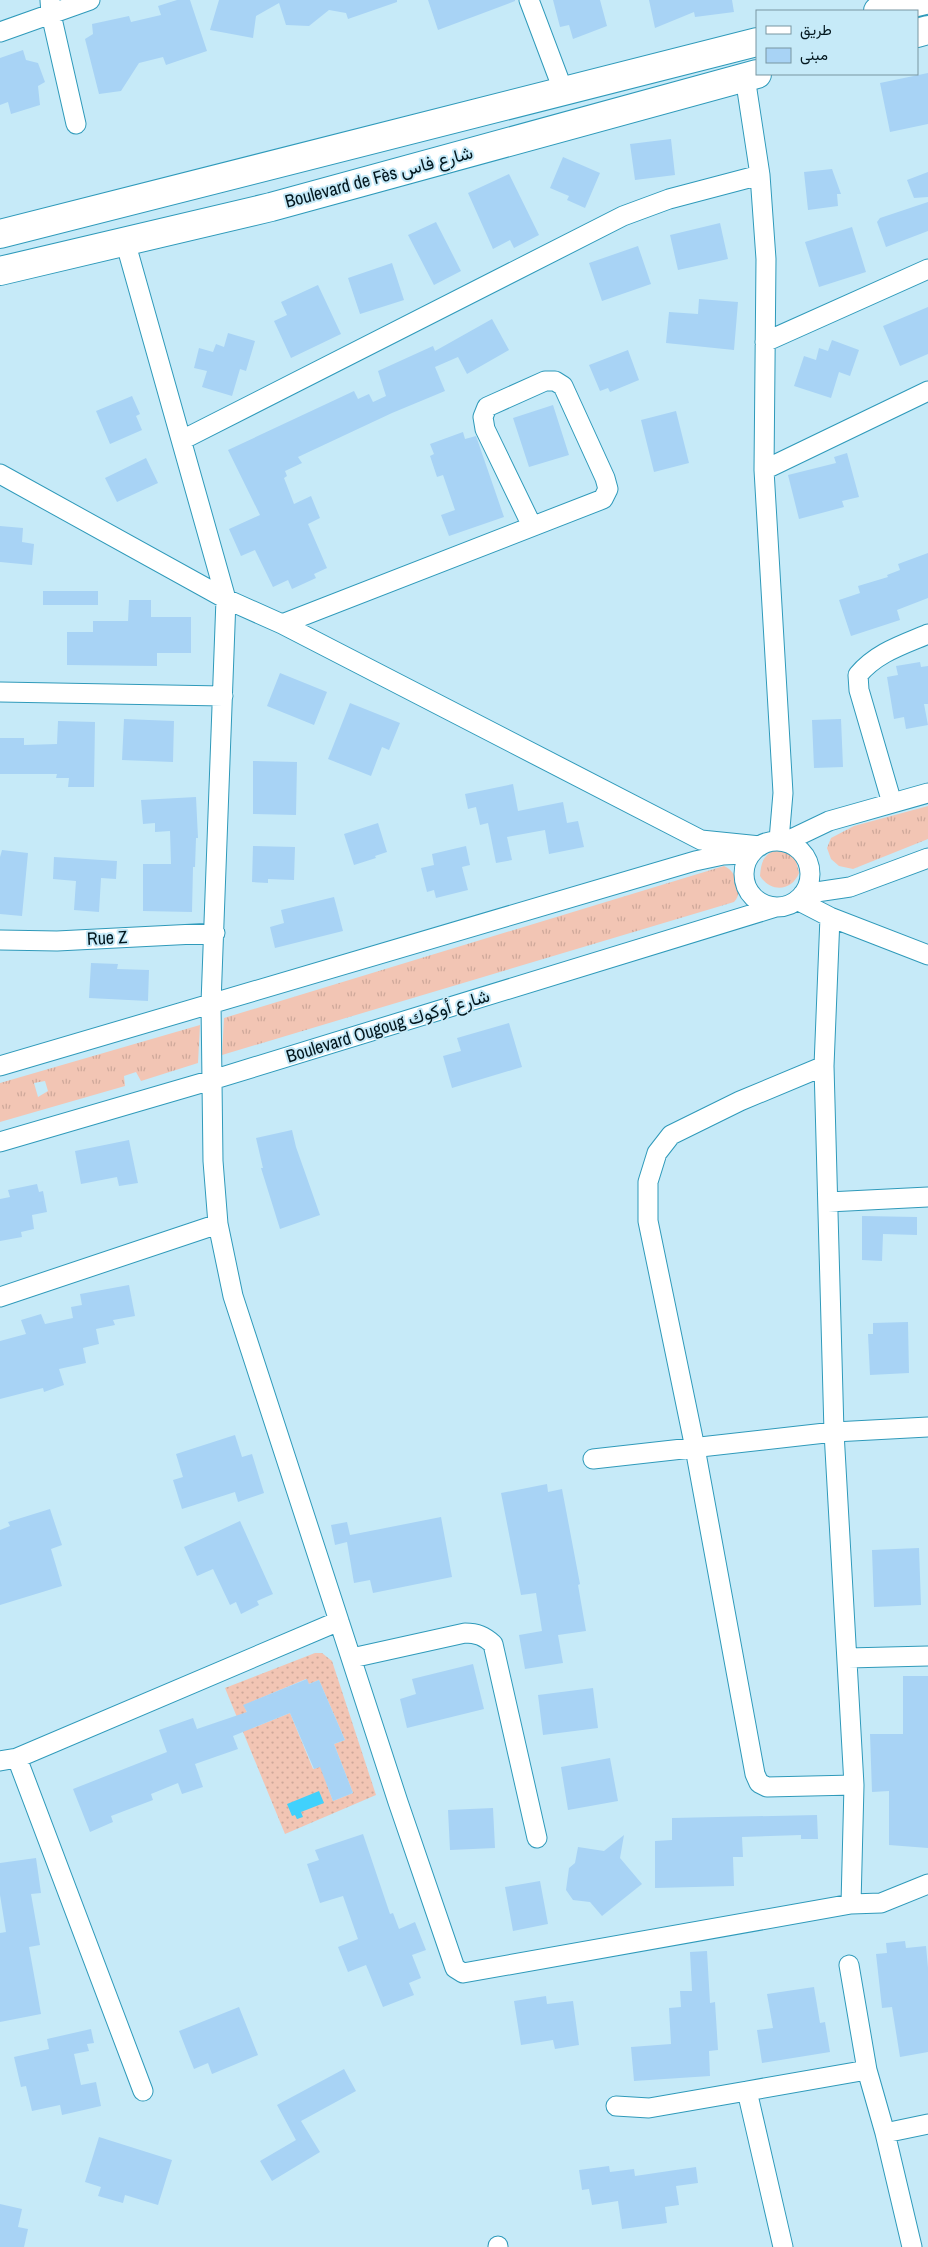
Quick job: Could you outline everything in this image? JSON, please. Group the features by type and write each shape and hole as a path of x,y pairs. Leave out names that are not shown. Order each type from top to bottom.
{"main road":[{"path":"887,8 925,0"},
{"path":"0,234 756,42"},
{"name":"Boulevard de Fès شارع فاس","path":"0,271 271,207 751,75"}],"street":[{"path":"0,32 51,7 90,0"},
{"path":"529,0 563,90"},
{"path":"51,7 76,124"},
{"path":"751,75 766,258 764,470 783,794 782,841"},
{"path":"182,440 623,216 669,199 760,175"},
{"path":"125,242 226,598 211,1003 213,1161 218,1224 233,1296 338,1621 455,1968 463,1974 851,1904 881,1903 928,1884"},
{"path":"765,342 928,269"},
{"path":"282,624 603,499 608,489 605,478 562,386 555,382 545,381 486,407 483,417 485,429 532,526"},
{"path":"764,470 928,391"},
{"path":"0,474 226,598 282,624 701,840 755,850"},
{"path":"892,803 859,690 858,675 869,661 928,634"},
{"path":"0,692 223,696"},
{"path":"0,1066 694,861 755,850 829,821 928,793"},
{"path":"782,841 800,850 809,863 810,880 800,897"},
{"path":"755,850 744,871 747,888 759,901 776,907 787,905 800,897 850,886 928,858"},
{"path":"800,897 830,917 928,955"},
{"name":"Boulevard Ougoug شارع أوكوك","path":"0,1142 212,1080 776,907"},
{"path":"830,917 824,1066 834,1432 854,1784 851,1904"},
{"name":"Rue Z","path":"0,940 57,941 215,934"},
{"path":"824,1066 740,1101 671,1135 657,1153 648,1182 648,1221 694,1448 752,1762 759,1783 767,1786 854,1784"},
{"path":"828,1202 928,1197"},
{"path":"0,1297 218,1224"},
{"path":"592,1459 834,1432 928,1427"},
{"path":"143,2091 9,1759 338,1621"},
{"path":"352,1658 465,1633 475,1633 485,1637 493,1644 536,1838"},
{"path":"848,1658 928,1656"},
{"path":"849,1965 867,2070 885,2132 912,2247"},
{"path":"616,2106 649,2108 867,2070"},
{"path":"747,2091 783,2247"},
{"path":"885,2132 928,2124"}],"green space":[{"path":"928,806 928,839 853,869 839,866 831,859 827,848 831,838 854,826"},
{"path":"780,849 795,856 799,873 792,883 781,888 770,885 760,876 764,858"},
{"path":"724,866 732,872 737,882 738,893 734,902 222,1055 224,1018"},
{"path":"200,1025 198,1063 141,1081 136,1072 124,1076 125,1086 0,1122 0,1083","holes":["45,1081 48,1091 38,1097 34,1083"]},
{"path":"315,1653 322,1653 332,1661 376,1795 285,1834 225,1688","holes":["306,1679 309,1684 319,1680 345,1740 334,1744 353,1793 333,1801 326,1782 324,1765 313,1769 290,1713 253,1728 244,1705"]}],"water":[{"path":"319,1791 324,1803 301,1812 303,1817 297,1819 295,1815 292,1816 287,1804"}],"building":[{"path":"177,0 190,0 207,51 166,65 163,57 139,63 121,91 99,94 85,39 93,34 92,24 129,16 131,22 161,15 158,6"},
{"path":"219,0 397,0 397,2 348,19 346,13 329,10 309,26 286,25 279,3 256,16 253,38 210,30"},
{"path":"428,0 515,0 515,1 438,30"},
{"path":"553,0 600,0 607,26 573,39 569,25 560,27"},
{"path":"649,0 732,0 734,12 695,17 694,12 655,28"},
{"path":"23,50 26,60 38,63 45,82 38,86 40,105 11,114 8,102 0,105 0,58"},
{"path":"928,73 928,124 890,132 880,83"},
{"path":"671,139 675,175 635,180 630,144"},
{"path":"563,157 600,173 585,208 567,200 569,196 550,188"},
{"path":"832,169 841,194 837,194 838,206 808,210 804,172"},
{"path":"928,172 928,197 914,198 907,180"},
{"path":"509,174 539,235 514,248 510,240 493,249 468,193"},
{"path":"928,202 928,231 886,247 877,222 880,218"},
{"path":"436,222 461,271 434,285 408,235"},
{"path":"720,223 728,259 678,270 670,235"},
{"path":"852,227 866,272 819,287 805,242"},
{"path":"638,246 651,284 602,301 589,263"},
{"path":"392,263 404,300 360,314 348,278"},
{"path":"318,285 341,334 291,358 274,321 287,315 281,302"},
{"path":"699,299 738,302 734,350 666,343 669,312 698,314"},
{"path":"928,307 928,354 900,366 883,326"},
{"path":"492,319 509,350 467,374 458,357 435,367 445,391 392,413 298,457 302,463 285,471 287,476 284,478 294,504 311,496 320,518 308,524 327,568 314,574 316,578 292,589 288,580 273,587 255,550 241,556 229,529 260,515 228,450 354,391 358,399 369,394 373,402 386,396 378,371 433,346 435,351"},
{"path":"228,333 255,341 246,371 240,369 232,396 202,387 207,371 194,368 199,348 213,352 216,344 224,347"},
{"path":"832,340 859,350 850,376 839,372 831,398 794,386 804,356 816,360 819,348 828,351"},
{"path":"628,350 639,380 610,392 608,388 600,391 589,365"},
{"path":"132,396 140,414 136,416 142,430 110,444 96,411"},
{"path":"553,405 569,455 529,467 513,418"},
{"path":"676,411 689,463 654,472 641,420"},
{"path":"463,432 465,439 476,436 504,517 449,536 441,515 455,510 443,475 437,477 430,456 434,454 430,444"},
{"path":"847,453 859,497 842,501 844,507 799,519 788,475 836,463 834,457"},
{"path":"146,458 158,483 117,502 105,478"},
{"path":"0,526 23,528 22,542 34,544 32,565 0,562"},
{"path":"928,553 928,598 897,610 900,620 851,636 839,600 860,593 858,586 888,577 887,575 900,570 898,564"},
{"path":"43,591 98,591 98,605 43,605"},
{"path":"129,600 151,600 151,617 191,617 191,653 157,653 157,666 67,665 67,632 93,632 93,621 128,621"},
{"path":"920,662 921,667 928,666 928,704 924,704 928,725 906,729 904,717 894,719 887,677 898,675 896,666"},
{"path":"280,673 327,692 314,725 267,706"},
{"path":"350,703 400,723 389,750 382,747 371,776 328,759"},
{"path":"124,719 174,721 173,762 122,760"},
{"path":"841,719 843,767 814,768 812,720"},
{"path":"58,721 95,722 94,787 68,787 69,778 56,778 57,774 0,774 0,738 24,738 24,745 57,744"},
{"path":"253,761 297,762 296,815 253,814"},
{"path":"513,784 518,811 563,802 567,823 578,821 584,847 549,854 545,830 507,837 512,860 496,863 488,823 480,825 476,807 468,809 465,794"},
{"path":"196,797 198,838 196,838 195,867 193,867 192,912 143,911 143,864 171,864 170,831 155,832 155,823 143,824 141,800"},
{"path":"378,823 387,852 375,856 376,858 354,865 344,834"},
{"path":"253,846 295,847 294,880 268,879 268,883 252,882"},
{"path":"466,846 470,865 462,867 468,890 436,898 434,890 427,892 421,868 434,865 432,854"},
{"path":"2,850 28,853 22,916 0,914 0,857"},
{"path":"54,857 117,861 116,879 101,878 99,912 74,910 76,881 53,879"},
{"path":"334,897 343,931 275,948 270,927 284,923 281,910"},
{"path":"91,963 118,964 117,969 149,970 148,1001 89,998"},
{"path":"509,1023 522,1067 452,1088 443,1056 461,1051 457,1038"},
{"path":"292,1130 296,1147 320,1215 280,1229 261,1168 263,1168 256,1138"},
{"path":"129,1140 138,1183 119,1186 117,1177 81,1184 75,1151"},
{"path":"37,1184 39,1192 43,1191 47,1212 32,1215 34,1229 21,1232 22,1237 0,1241 0,1199 10,1197 8,1190"},
{"path":"862,1216 917,1217 917,1235 883,1234 882,1261 862,1260"},
{"path":"129,1285 135,1316 113,1320 115,1325 96,1329 99,1344 83,1348 86,1363 59,1369 64,1385 44,1392 43,1388 0,1399 0,1341 26,1334 21,1320 41,1314 45,1324 73,1318 71,1307 82,1305 80,1294"},
{"path":"908,1322 909,1373 870,1375 868,1334 873,1334 873,1323"},
{"path":"235,1435 242,1457 252,1454 264,1493 238,1502 235,1492 182,1509 173,1480 183,1477 176,1454"},
{"path":"547,1484 548,1492 562,1489 580,1584 578,1585 586,1631 558,1635 563,1663 525,1669 519,1635 542,1631 536,1593 521,1595 501,1493"},
{"path":"50,1509 62,1545 51,1549 62,1586 0,1605 0,1530 10,1526 8,1522"},
{"path":"441,1517 452,1577 373,1593 370,1580 354,1583 347,1542 335,1545 331,1525 347,1522 350,1535"},
{"path":"240,1521 273,1594 257,1601 259,1605 241,1614 236,1602 230,1605 213,1569 197,1576 184,1547"},
{"path":"919,1548 921,1605 874,1607 872,1550"},
{"path":"473,1664 484,1709 407,1728 400,1699 416,1694 412,1679"},
{"path":"903,1676 928,1676 928,1848 889,1845 889,1791 872,1792 870,1734 903,1734"},
{"path":"307,1679 309,1684 319,1680 345,1740 334,1744 353,1793 333,1801 320,1767 314,1769 290,1713 233,1736 238,1749 195,1764 203,1787 182,1794 178,1783 151,1794 153,1800 111,1816 113,1822 90,1832 73,1789 167,1752 159,1730 193,1718 197,1729 247,1712 243,1705"},
{"path":"593,1688 598,1728 543,1735 538,1695"},
{"path":"610,1758 618,1801 568,1810 561,1767"},
{"path":"493,1808 495,1848 450,1850 448,1810"},
{"path":"817,1815 818,1839 801,1839 801,1835 742,1837 743,1857 733,1857 734,1886 655,1888 655,1841 672,1840 672,1818"},
{"path":"363,1834 390,1914 393,1913 399,1929 415,1922 426,1950 412,1955 421,1978 409,1983 414,1995 383,2007 366,1965 348,1972 338,1947 358,1939 343,1896 320,1903 307,1864 319,1860 315,1850"},
{"path":"624,1835 620,1858 642,1884 602,1916 590,1902 573,1900 566,1890 569,1868 575,1863 578,1847 604,1851"},
{"path":"36,1858 41,1893 31,1894 40,1945 29,1947 41,2014 0,2022 0,1933 6,1932 0,1895 0,1863"},
{"path":"540,1881 548,1924 513,1931 505,1887"},
{"path":"905,1941 906,1948 926,1946 928,1968 928,2052 900,2057 892,2007 882,2008 876,1954 887,1953 886,1943"},
{"path":"707,1951 710,2003 715,2002 718,2050 709,2051 710,2076 634,2081 631,2047 671,2044 669,2008 681,2007 680,1991 692,1991 690,1952"},
{"path":"814,1987 820,2023 825,2022 830,2052 762,2063 757,2030 773,2028 767,1994"},
{"path":"546,1996 547,2004 573,2001 579,2045 555,2049 553,2040 521,2045 514,2001"},
{"path":"239,2007 258,2055 212,2074 208,2063 194,2069 179,2031"},
{"path":"91,2029 94,2043 87,2044 89,2051 74,2054 81,2085 96,2082 101,2106 62,2115 60,2105 32,2111 26,2086 21,2087 14,2057 49,2049 47,2039"},
{"path":"344,2069 356,2091 301,2121 320,2152 272,2181 260,2161 296,2140 277,2105"},
{"path":"99,2137 172,2160 158,2205 125,2195 123,2203 98,2196 101,2187 85,2182"},
{"path":"609,2166 610,2172 634,2169 635,2176 696,2167 698,2183 676,2186 679,2205 665,2207 667,2223 622,2229 618,2201 592,2205 589,2189 582,2190 579,2170"},
{"path":"0,2204 22,2209 18,2227 28,2229 24,2247 0,2247"}]}
